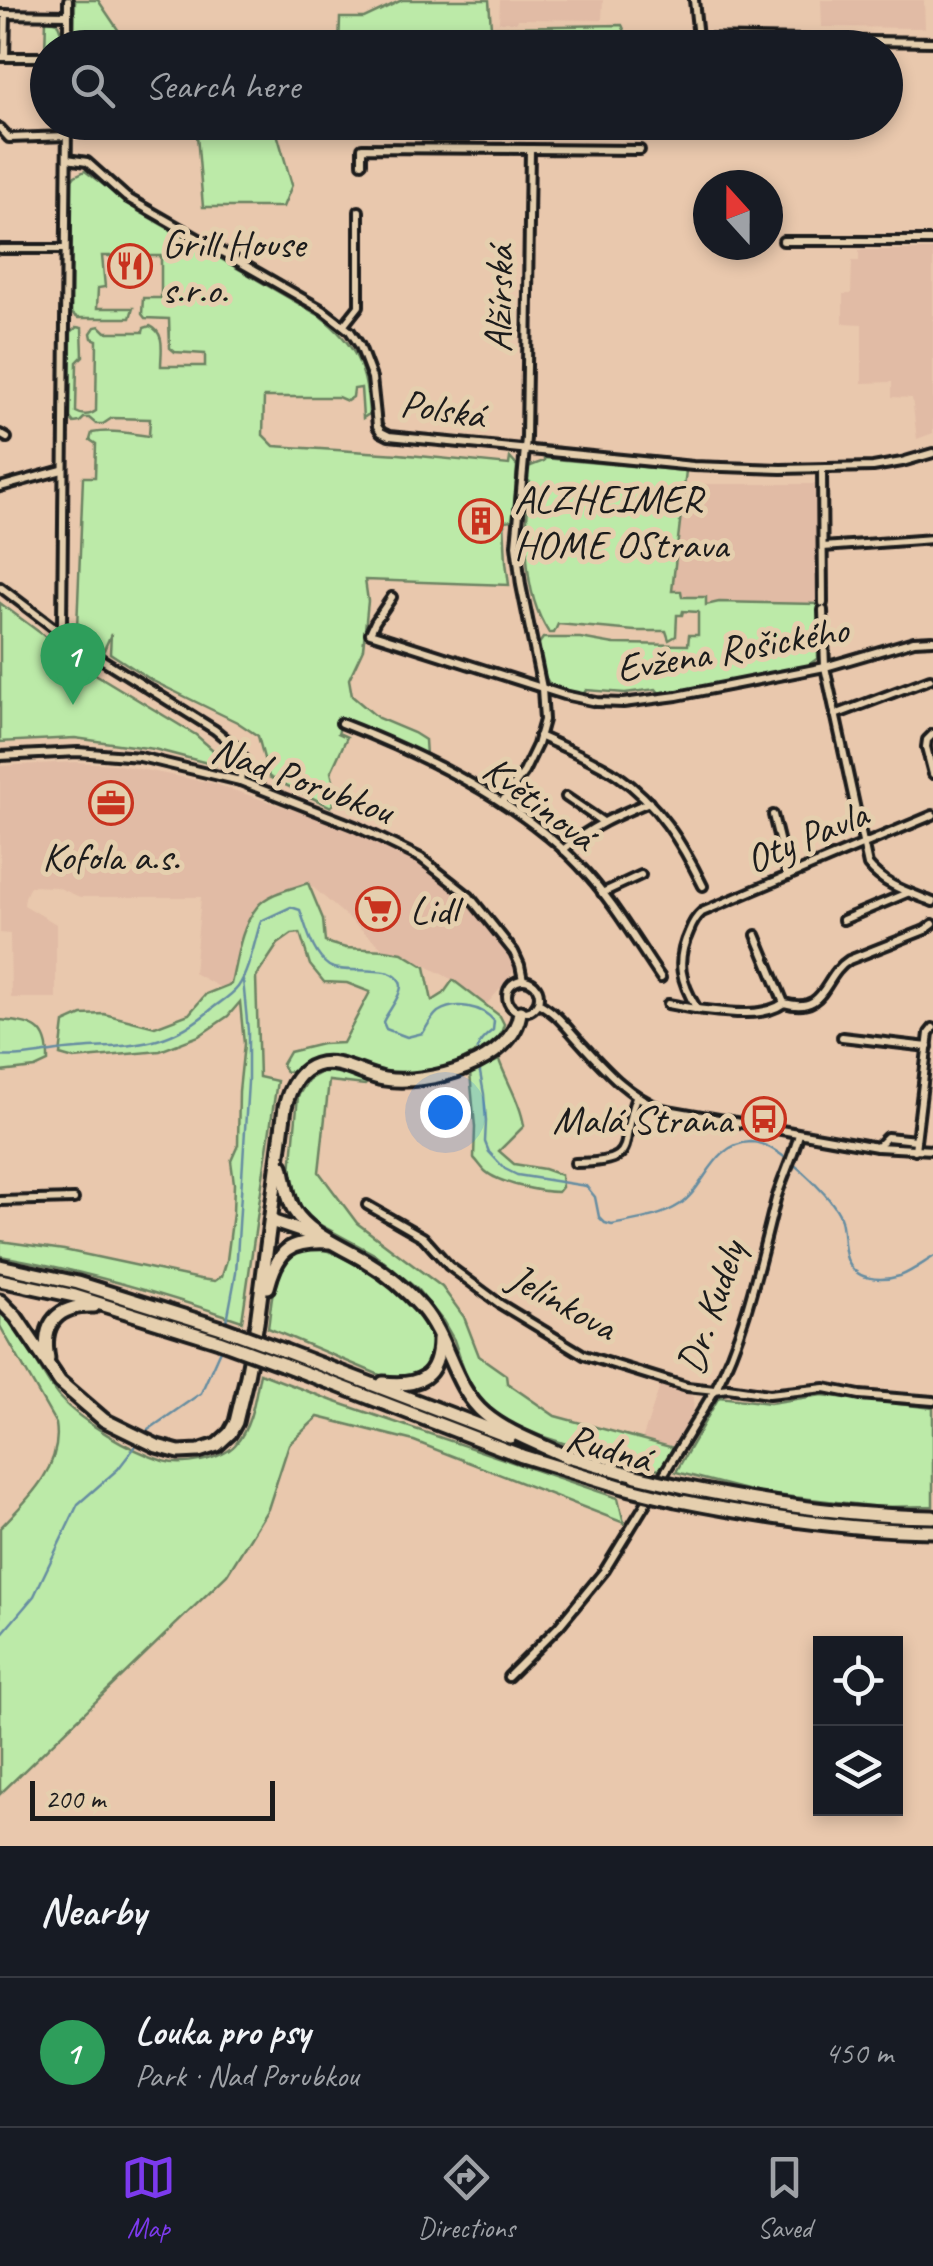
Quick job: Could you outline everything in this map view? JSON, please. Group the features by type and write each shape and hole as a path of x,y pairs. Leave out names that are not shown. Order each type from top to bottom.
{"highway":[{"path":"0,1300 60,1382 118,1428 168,1449 198,1452 213,1448 236,1422 257,1323 287,1098 295,1082 309,1068 332,1063 369,1076 399,1080 430,1078 504,1046 514,1033 520,1012"},
{"path":"279,1156 286,1193 295,1212 333,1243 397,1284 423,1309 464,1388 480,1409 504,1427 567,1456"},
{"path":"271,1221 333,1243"},
{"path":"257,1323 282,1252 300,1243 333,1243"},
{"path":"0,1266 118,1294 284,1358"},
{"path":"0,1280 220,1334"},
{"path":"49,1366 46,1340 55,1317 80,1306 114,1308"},
{"path":"364,1381 405,1385 420,1381 436,1365 439,1334"},
{"name":"Rudná","path":"284,1358 364,1381 567,1456 684,1488 808,1508 933,1517"},
{"name":"Rudná","path":"284,1358 505,1450 623,1487 792,1520 933,1530"}],"street":[{"path":"68,0 68,30"},
{"path":"694,0 697,30"},
{"path":"30,57 2,57 3,14 68,15"},
{"path":"903,41 933,42"},
{"path":"0,128 9,138 30,137"},
{"path":"66,637 62,624 62,470 67,140"},
{"path":"362,163 362,148 640,150"},
{"name":"Alžírská","path":"530,150 525,450 516,545 542,688 544,720 540,736"},
{"name":"Polská","path":"66,159 87,162 126,197 344,325 356,338 368,364 377,426 393,437 693,466 872,467 933,453"},
{"path":"344,325 359,306 359,211"},
{"path":"783,241 933,241"},
{"path":"0,248 66,249"},
{"path":"822,469 825,668 863,846 868,865 878,878 933,902"},
{"path":"0,487 62,470"},
{"path":"822,547 933,538"},
{"path":"0,587 66,637 224,737 244,759 240,781"},
{"name":"Evžena Rošického","path":"392,598 370,633 597,702 639,702 825,668 898,645 933,640"},
{"path":"835,715 930,679"},
{"name":"Květinová","path":"341,723 386,740 472,784 502,802 563,850 602,893 660,978"},
{"path":"933,734 926,748 933,774"},
{"path":"502,802 524,772 540,736 618,776 649,802 673,830 703,886"},
{"name":"Nad Porubkou","path":"0,756 48,752 110,754 168,763 240,781 385,839 435,868 469,896 505,939 520,965 523,980"},
{"path":"566,797 603,822"},
{"path":"563,850 603,822 649,802"},
{"path":"772,815 788,876"},
{"name":"Oty Pavla","path":"696,1009 685,985 680,951 696,916 933,815"},
{"path":"602,893 641,875"},
{"path":"843,920 908,892"},
{"path":"668,1004 728,1012 767,1011 784,1003 803,1005 816,1000 838,967 848,960 933,924"},
{"path":"756,936 784,1003"},
{"path":"523,980 532,983 538,990 538,1003 528,1012 512,1008 507,996 511,986 523,980"},
{"path":"538,1003 556,1016 606,1071 636,1097 662,1110 878,1147 933,1150"},
{"path":"916,1150 933,1028"},
{"path":"842,1038 928,1047"},
{"path":"576,1163 604,1162 624,1152 636,1097"},
{"name":"Dr. Kudely","path":"508,1678 559,1626 605,1570 715,1390 730,1361 799,1134"},
{"path":"878,1147 887,1137 916,1140"},
{"path":"0,1201 74,1198"},
{"name":"Jelínkova","path":"367,1205 423,1237 450,1266 500,1304 584,1355 687,1387 770,1394 825,1388 933,1402"}],"shaded area":[{"path":"500,0 603,0 602,20 499,22"},
{"path":"821,0 924,0 925,28 822,27"},
{"path":"859,250 933,250 933,433 917,439 912,398 892,397 892,382 862,383 862,324 843,323 843,294 851,294 852,261 859,261"},
{"path":"685,484 817,484 818,604 670,604"},
{"path":"114,764 212,783 342,826 393,849 448,885 470,906 510,956 514,970 486,1005 453,980 402,953 385,950 308,883 258,905 247,927 231,984 221,988 194,973 201,897 80,897 57,887 30,886 24,905 56,924 56,998 11,998 10,934 0,933 0,766"},
{"path":"661,1383 694,1397 693,1412 674,1448 642,1440"}],"green space":[{"path":"75,0 98,0 118,30 74,30"},
{"path":"402,0 489,0 491,27 622,25 624,30 340,30 340,18 364,18"},
{"path":"46,19 57,22 60,30 46,30"},
{"path":"197,140 279,140 292,185 283,207 203,207"},
{"path":"85,171 138,211 320,316 351,347 366,384 369,414 363,418 361,388 354,389 353,397 347,401 338,397 264,397 263,435 274,446 509,465 510,458 517,466 513,520 504,521 509,585 365,580 368,601 363,649 349,679 352,696 378,718 425,740 426,756 343,720 338,733 347,737 331,772 337,797 331,807 269,777 258,736 153,681 110,653 111,634 104,650 82,636 77,628 83,477 95,477 96,444 90,440 92,433 149,436 150,419 112,418 96,424 84,418 74,423 70,418 71,332 82,328 76,412 81,414 96,411 97,340 91,333 95,327 106,332 143,332 150,326 161,338 161,366 205,366 205,354 175,352 170,348 169,319 145,318 142,314 143,298 161,298 161,256 102,256 105,287 98,288 97,308 133,308 130,318 78,318 71,313 72,180"},
{"path":"544,458 686,471 672,591 681,591 682,597 706,597 706,605 818,604 818,658 807,666 660,694 656,689 625,693 586,690 583,695 550,685 538,645 543,638 688,645 689,635 698,635 698,612 683,611 677,615 676,636 669,640 666,631 558,624 554,633 549,633 529,579 526,540 528,467"},
{"path":"0,603 97,675 196,735 213,750 215,765 154,749 75,738 0,742"},
{"path":"308,883 323,919 325,942 402,953 425,967 432,1001 453,980 500,1016 504,1024 500,1037 450,1066 417,1072 392,1074 334,1057 306,1061 286,1072 282,1064 289,1052 343,1043 370,992 347,983 324,982 310,965 300,933 292,934 278,944 256,977 259,1077 277,1081 242,1321 123,1284 0,1256 0,1241 64,1250 200,1279 215,1281 222,1276 233,1213 231,1161 238,1145 244,1044 240,1002 228,1016 199,1036 160,1051 74,1059 60,1055 64,1023 82,1015 104,1014 155,1027 189,1014 206,994 231,984 243,934 257,907 273,895"},
{"path":"0,1020 30,1025 42,1033 48,1062 35,1068 0,1072"},
{"path":"499,1060 524,1126 499,1151 514,1164 561,1175 562,1187 558,1192 530,1189 499,1179 474,1158 470,1073"},
{"path":"322,1072 339,1072 368,1082 365,1085 329,1081 319,1172 357,1223 442,1287 464,1317 479,1356 506,1375 507,1383 555,1416 674,1448 664,1470 610,1458 508,1422 482,1403 469,1385 454,1340 417,1289 376,1255 303,1212 295,1198 291,1171 298,1096 308,1080"},
{"path":"315,1247 332,1252 376,1277 417,1313 430,1333 433,1352 421,1373 405,1379 382,1376 268,1328 274,1283 283,1262 299,1249"},
{"path":"0,1307 69,1407 107,1435 163,1461 201,1461 221,1455 235,1445 249,1420 260,1373 618,1498 624,1523 414,1441 318,1417 289,1444 268,1509 227,1575 0,1794 0,1528 41,1482 57,1440 56,1424 0,1326"},
{"path":"822,1395 933,1408 933,1506 880,1507 758,1493 676,1472 719,1397 770,1403"}],"waterway":[{"path":"0,1056 134,1045 181,1030 236,990 261,921 291,907 300,910 314,948 329,966 382,971 398,978 401,986 383,1022 386,1029 407,1037 423,1033 438,1012 452,1007 475,1009 489,1016 494,1021 493,1030 480,1042 478,1059"},
{"path":"226,1326 236,1273 248,1082 243,980"},
{"path":"479,1067 489,1152 517,1175 586,1186 605,1223 655,1216 679,1205 727,1150 751,1142 787,1159 824,1193 839,1214 847,1259 855,1271 869,1278 892,1278 933,1257"},
{"path":"143,1436 201,1393 221,1348"},
{"path":"0,1636 34,1596 78,1504 118,1469 135,1447"}],"place":[{"name":"Grill House s.r.o.","path":"130,266"},
{"name":"ALZHEIMER HOME OStrava","path":"481,521"},
{"name":"Louka pro psy","path":"73,705"},
{"name":"Kofola a.s.","path":"111,803"},
{"name":"Lidl","path":"378,909"},
{"name":"Malá Strana","path":"764,1119"}]}
